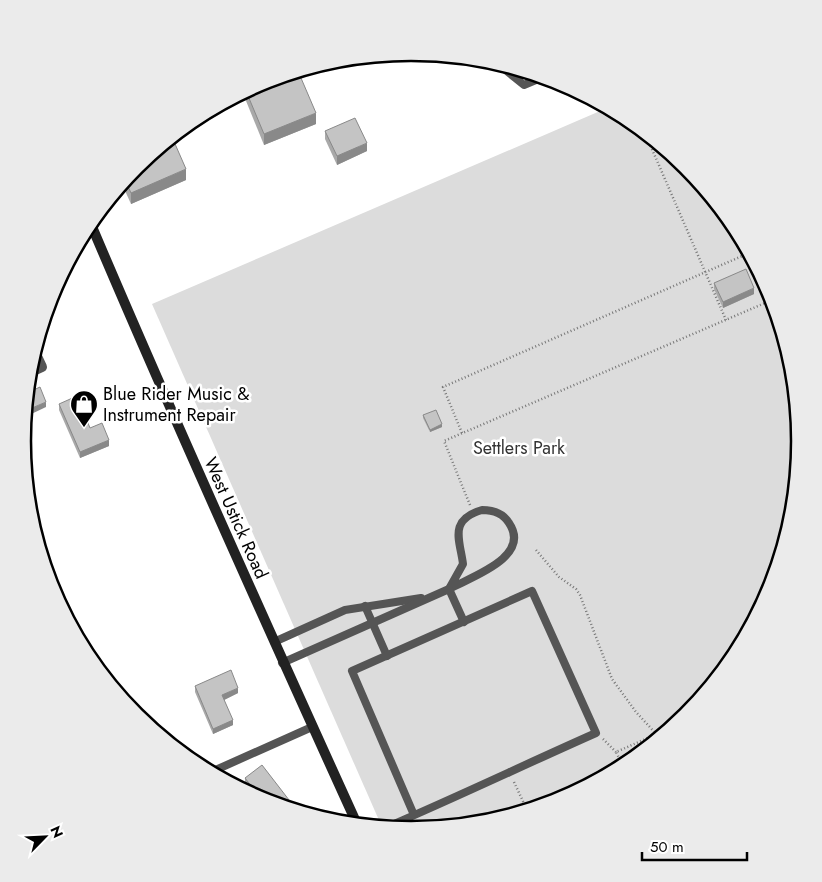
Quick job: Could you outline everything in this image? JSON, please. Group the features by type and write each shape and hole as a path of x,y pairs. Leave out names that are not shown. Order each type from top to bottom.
{"main road":[{"name":"West Ustick Road","path":"94,232 151,366 352,816"}],"lane":[{"path":"511,75 524,85 533,81"},
{"path":"282,662 431,597 449,588 504,560 512,546 513,530 504,517 490,510 474,512 462,523 458,538 463,564 449,588"},
{"path":"449,588 464,622"},
{"path":"401,821 414,815 510,772 596,732 532,591 352,671 414,815"},
{"path":"274,642 345,610 431,597"},
{"path":"365,606 387,656"},
{"path":"219,769 312,727"}],"path":[{"path":"651,147 726,320"},
{"path":"462,433 443,387 743,256"},
{"path":"474,512 444,441 765,303"},
{"path":"536,550 559,576 576,589 580,595 612,679 636,712 654,732"},
{"path":"596,732 616,752 619,759"},
{"path":"616,752 642,742"},
{"path":"510,772 523,804"}],"green space":[{"name":"Settlers Park","path":"600,111 622,125 661,155 697,191 727,230 740,251 752,273 771,319 788,391 791,441 790,466 788,491 778,539 771,563 752,609 727,652 680,710 642,742 601,770 556,792 509,808 461,818 411,821 379,819 152,304"}],"building":[{"path":"301,78 316,113 264,134 249,98"},
{"path":"355,118 367,143 337,156 325,131"},
{"path":"175,144 186,169 131,193 128,187 142,172"},
{"path":"746,269 754,288 723,302 714,283"},
{"path":"40,387 46,402 33,408 34,391"},
{"path":"77,396 90,428 102,423 109,440 80,452 59,404"},
{"path":"436,410 442,424 430,430 423,415"},
{"path":"231,670 238,688 222,695 233,720 213,729 195,686"},
{"path":"262,765 290,801 251,785 245,778"}],"place":[{"name":"Blue Rider Music & Instrument Repair","path":"84,428"}]}
